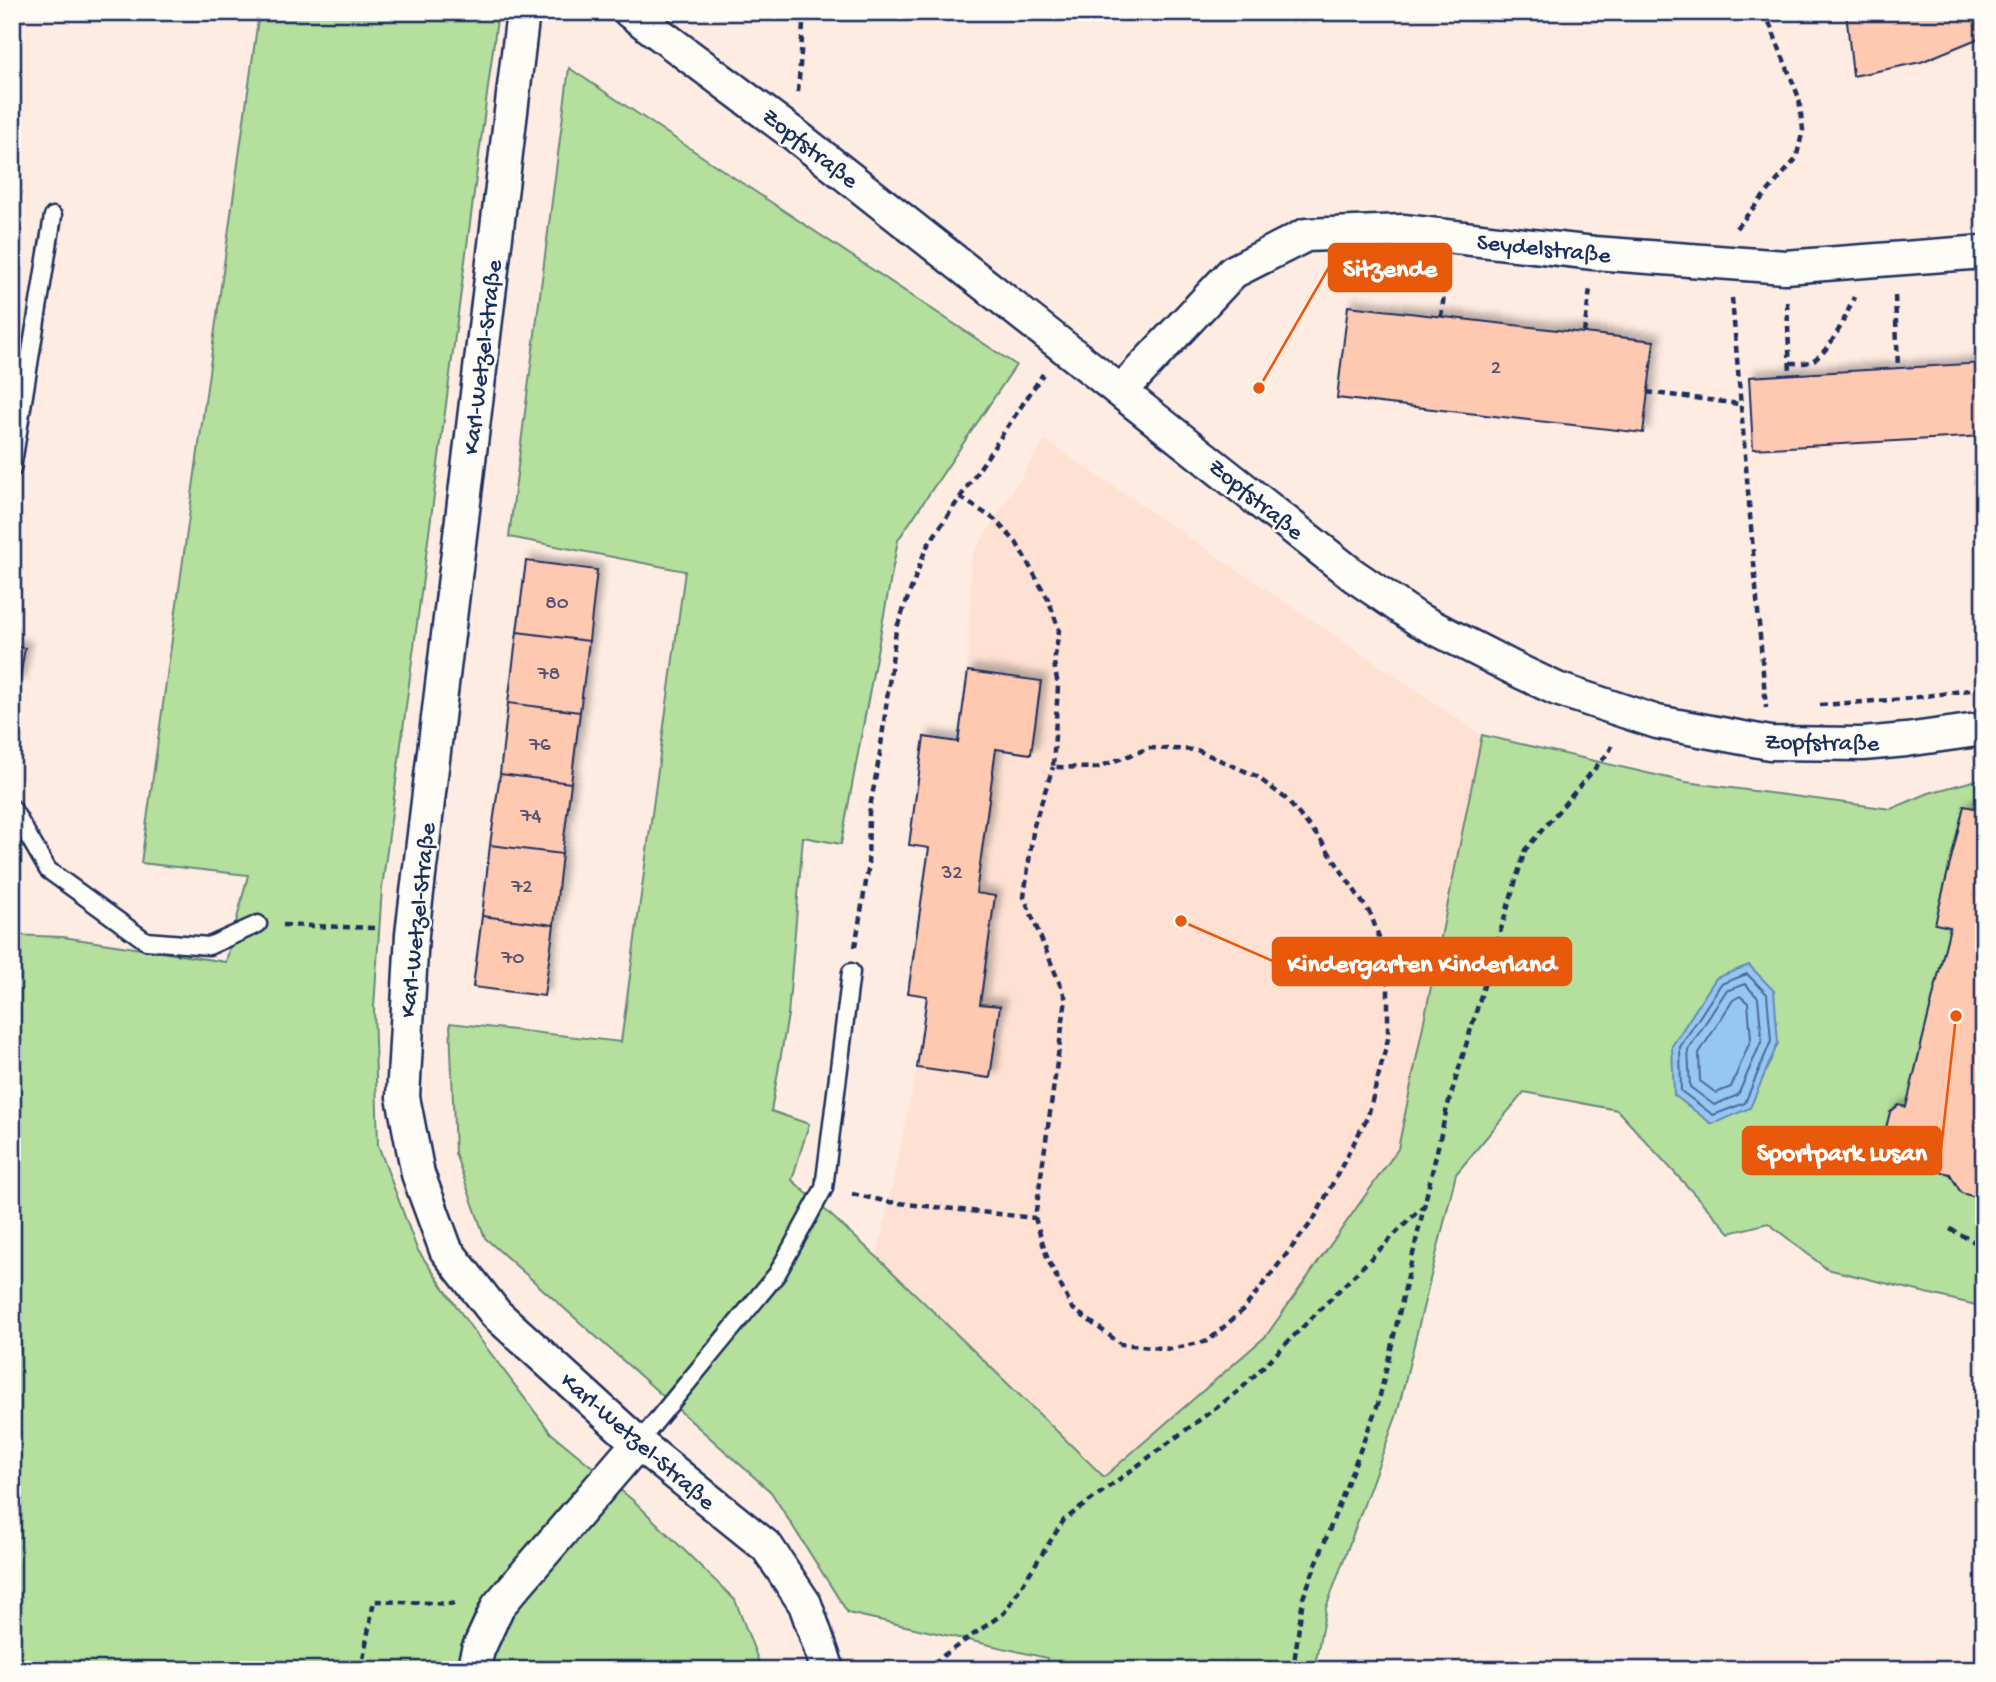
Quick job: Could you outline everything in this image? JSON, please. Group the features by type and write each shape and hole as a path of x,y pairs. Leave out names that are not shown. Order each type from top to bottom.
{"street":[{"name":"Karl-Wetzel-Straße","path":"523,12 412,934 403,1097 418,1174 446,1250 496,1314 638,1443 767,1547 805,1604 828,1670"},
{"name":"Zopfstraße","path":"630,12 796,135 1353,575 1419,620 1557,689 1657,722 1770,743 1863,744 1984,729"},
{"name":"Seydelstraße","path":"1122,390 1233,272 1306,235 1403,231 1594,253 1785,267 1984,251"},
{"path":"472,1670 498,1606 638,1443"}],"lane":[{"path":"12,469 53,216"},
{"path":"12,808 48,870 146,941 208,946 258,924"},
{"path":"638,1443 777,1274 824,1188 851,972"}],"path":[{"path":"796,135 804,12"},
{"path":"1765,12 1799,98 1803,130 1796,159 1731,235 1729,264 1770,743"},
{"path":"1893,258 1898,368"},
{"path":"1790,363 1810,362 1822,354 1844,321 1856,293 1853,262"},
{"path":"1785,267 1790,374"},
{"path":"1441,317 1446,284"},
{"path":"1584,333 1588,303"},
{"path":"851,972 868,870 869,813 897,631 926,548 1063,344"},
{"path":"1647,392 1740,404"},
{"path":"960,497 994,519 1016,542 1049,601 1059,630 1054,663 1058,687 1053,767 1034,825 1024,897 1066,999 1035,1217 1048,1260 1072,1308 1121,1344 1171,1349 1208,1341 1243,1310 1314,1219 1368,1116 1388,1039 1388,962 1371,915 1320,839 1285,798 1256,776 1197,750 1149,748 1096,768 1053,767"},
{"path":"1808,705 1904,699 1984,688"},
{"path":"1293,1670 1303,1598 1378,1404 1447,1108 1525,850 1609,752 1626,712"},
{"path":"258,924 385,928"},
{"path":"824,1188 889,1202 1035,1217"},
{"path":"923,1670 1004,1613 1063,1520 1240,1390 1423,1205"},
{"path":"1950,1229 1984,1247"},
{"path":"361,1670 374,1601 429,1603"}],"shaded area":[{"path":"1045,440 1482,735 1398,1149 1266,1336 1105,1477 877,1257 917,1068 927,996 908,993 928,848 909,845 924,737 958,742 968,671 971,557"}],"green space":[{"path":"259,12 486,12 497,19 382,888 374,1007 378,1145 417,1249 470,1326 551,1433 635,1502 735,1600 762,1670 12,1670 12,935 63,937 226,962 248,875 141,863"},
{"path":"569,68 1016,365 898,540 841,844 803,837 788,1015 771,1111 809,1124 792,1180 877,1257 1104,1477 1266,1336 1398,1149 1482,735 1686,782 1891,809 1929,793 1984,778 1984,1307 1827,1269 1768,1223 1730,1233 1617,1110 1524,1092 1456,1174 1397,1414 1326,1608 1314,1670 1046,1670 1047,1658 848,1613 771,1492 485,1238 455,1153 450,1023 621,1042 685,571 509,537"}],"water":[{"path":"1749,965 1774,991 1778,1043 1750,1108 1712,1124 1674,1095 1672,1046 1716,978"}],"building":[{"path":"1846,12 1984,12 1984,36 1921,62 1853,76"},
{"path":"1348,306 1654,341 1643,433 1337,398"},
{"path":"1984,363 1984,436 1753,449 1749,377"},
{"path":"526,561 597,570 589,641 517,632"},
{"path":"517,632 589,641 580,712 508,703"},
{"path":"12,646 25,648 19,684 12,683"},
{"path":"968,671 1041,681 1031,754 996,749 976,893 995,896 980,1004 1000,1006 990,1078 917,1068 927,996 908,993 929,848 909,845 924,737 958,742"},
{"path":"508,703 580,712 571,783 500,774"},
{"path":"500,774 571,783 562,854 490,845"},
{"path":"1964,806 1984,810 1984,1195 1979,1198 1961,1193 1950,1174 1887,1160 1881,1148 1890,1112 1899,1105 1906,1107 1950,927 1935,924"},
{"path":"490,845 562,854 554,925 482,916"},
{"path":"482,916 554,925 544,996 473,987"}],"place":[{"name":"Sitzende","path":"1259,388"},
{"name":"Kindergarten Kinderland","path":"1181,921"},
{"name":"Sportpark Lusan","path":"1956,1016"}]}
